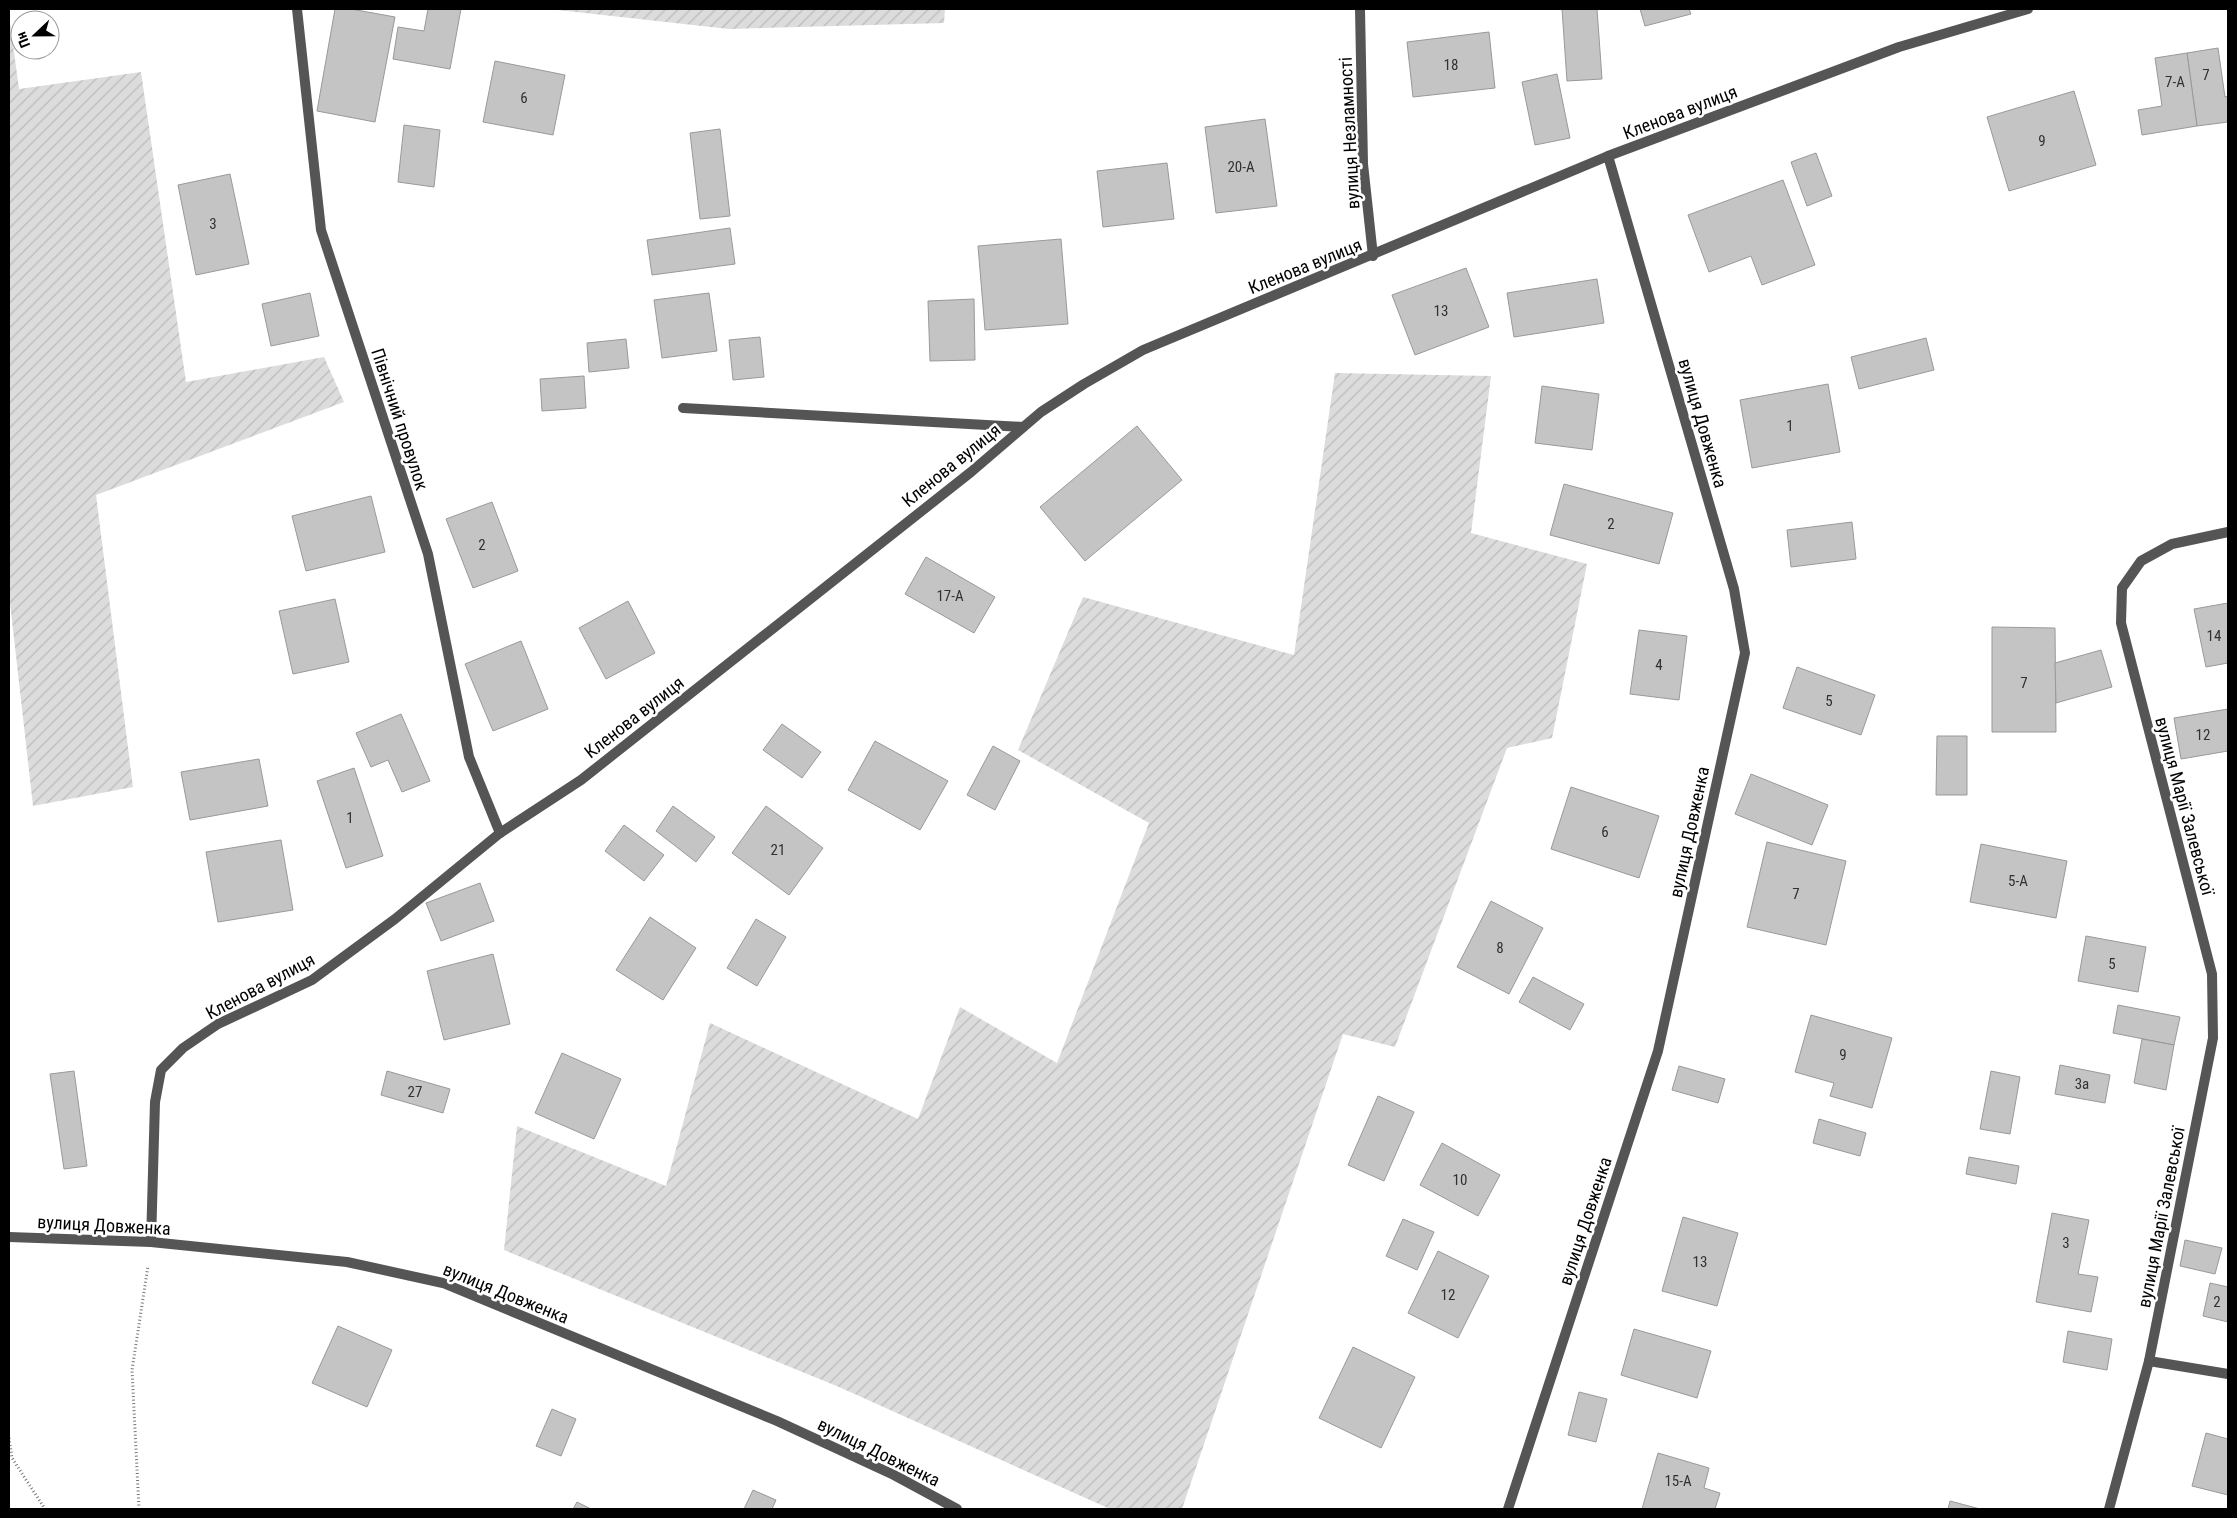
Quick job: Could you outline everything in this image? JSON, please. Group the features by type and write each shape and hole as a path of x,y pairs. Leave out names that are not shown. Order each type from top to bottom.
{"street":[{"name":"Північний провулок","path":"297,9 321,230 428,554 469,757 500,834"},
{"name":"вулиця Незламності","path":"1360,9 1363,164 1373,256"},
{"name":"Кленова вулиця","path":"152,1242 155,1102 161,1070 184,1048 218,1024 312,980 395,919 500,834 581,780 963,478 1041,412 1084,384 1143,350 1373,256 1608,156 1899,48 2028,9"},
{"name":"вулиця Довженка","path":"1508,1509 1658,1052 1745,653 1734,589 1608,156"},
{"path":"683,408 1023,427"},
{"name":"вулиця Марії Залевської","path":"2110,1509 2149,1361 2213,1038 2212,974 2121,623 2122,588 2141,561 2172,544 2228,532"},
{"name":"вулиця Довженка","path":"9,1237 152,1242 347,1262 443,1283 777,1421 894,1475 957,1509"},
{"path":"2149,1361 2228,1374"}],"path":[{"path":"139,1509 132,1370 152,1242"},
{"path":"9,1438 10,1458 45,1509"}],"shaded area":[{"path":"549,9 945,9 944,23 729,29"},
{"path":"9,15 10,60 15,60 19,89 141,72 186,382 324,357 344,402 96,495 133,787 33,806 9,594"},
{"path":"1335,373 1491,376 1471,533 1587,564 1552,738 1507,748 1395,1047 1343,1034 1182,1509 1110,1509 839,1387 504,1250 517,1126 666,1186 710,1023 918,1119 960,1007 1057,1063 1149,823 1018,750 1083,597 1294,655"}],"building":[{"path":"335,9 351,9 395,17 375,122 317,111"},
{"path":"428,9 461,9 450,69 393,59 398,27 424,31"},
{"path":"1562,9 1597,9 1602,79 1567,81"},
{"path":"1640,9 1689,9 1691,14 1645,26"},
{"path":"1489,32 1495,88 1413,97 1407,42"},
{"path":"2218,48 2225,97 2228,96 2228,122 2197,126 2187,53"},
{"path":"2187,53 2197,126 2142,135 2138,110 2162,106 2155,58"},
{"path":"495,61 565,75 553,135 483,122"},
{"path":"1557,74 1570,138 1535,145 1522,82"},
{"path":"2074,91 2096,165 2009,191 1987,117"},
{"path":"1265,119 1277,206 1216,213 1205,127"},
{"path":"404,125 440,130 434,187 398,182"},
{"path":"720,129 730,216 700,219 690,133"},
{"path":"1816,153 1832,196 1807,206 1791,162"},
{"path":"1167,163 1174,219 1103,227 1097,171"},
{"path":"230,174 249,264 196,275 178,185"},
{"path":"1783,180 1815,265 1762,285 1751,256 1709,272 1688,215"},
{"path":"730,228 735,264 652,275 647,240"},
{"path":"1061,239 1068,324 985,330 978,246"},
{"path":"1466,268 1489,327 1415,355 1392,295"},
{"path":"1597,279 1604,323 1514,337 1507,293"},
{"path":"310,293 319,336 271,346 262,304"},
{"path":"709,293 717,351 662,358 654,300"},
{"path":"974,299 975,360 930,361 928,301"},
{"path":"760,337 764,377 733,380 729,340"},
{"path":"1926,338 1934,370 1859,389 1851,357"},
{"path":"626,339 629,368 589,372 587,343"},
{"path":"584,376 586,408 542,411 540,379"},
{"path":"1828,384 1840,452 1752,468 1740,400"},
{"path":"1542,386 1599,394 1592,450 1535,443"},
{"path":"1137,426 1182,480 1085,561 1040,507"},
{"path":"1564,484 1673,513 1659,564 1550,535"},
{"path":"371,496 385,552 306,571 292,516"},
{"path":"492,502 518,571 473,588 446,519"},
{"path":"1852,522 1856,559 1791,567 1787,530"},
{"path":"926,557 995,597 974,633 905,594"},
{"path":"335,599 349,662 293,674 279,611"},
{"path":"628,601 655,653 606,679 579,628"},
{"path":"2228,603 2228,663 2206,667 2194,609"},
{"path":"1992,627 2055,628 2056,732 1992,732"},
{"path":"1639,630 1687,636 1679,700 1630,694"},
{"path":"521,641 548,709 493,731 465,664"},
{"path":"2101,650 2112,687 2056,703 2055,663"},
{"path":"1797,667 1875,695 1861,735 1783,708"},
{"path":"2228,709 2228,751 2181,759 2174,718"},
{"path":"401,714 430,781 402,792 388,760 371,767 356,733"},
{"path":"782,724 821,752 802,778 763,750"},
{"path":"1937,736 1967,736 1967,795 1936,795"},
{"path":"875,741 948,781 920,830 848,790"},
{"path":"993,746 1020,761 995,810 967,795"},
{"path":"259,759 268,806 190,820 181,772"},
{"path":"354,768 383,856 346,868 317,781"},
{"path":"1751,774 1828,805 1812,845 1735,814"},
{"path":"1571,787 1659,816 1639,878 1551,849"},
{"path":"673,806 715,837 696,862 656,831"},
{"path":"766,806 823,848 789,895 732,853"},
{"path":"624,825 664,855 644,881 605,851"},
{"path":"281,840 293,910 218,922 206,852"},
{"path":"1767,842 1846,861 1826,945 1747,927"},
{"path":"1981,844 2067,861 2056,918 1970,902"},
{"path":"480,883 494,921 441,941 426,903"},
{"path":"1491,901 1543,928 1509,994 1457,967"},
{"path":"650,917 696,948 663,1000 616,970"},
{"path":"756,919 786,937 757,986 727,968"},
{"path":"2086,936 2146,947 2138,992 2078,981"},
{"path":"493,954 510,1024 444,1040 427,971"},
{"path":"1533,977 1584,1004 1570,1030 1519,1002"},
{"path":"2118,1005 2180,1017 2174,1045 2113,1033"},
{"path":"1811,1015 1892,1038 1872,1108 1830,1096 1834,1083 1795,1072"},
{"path":"2142,1039 2174,1045 2166,1090 2134,1083"},
{"path":"562,1053 621,1079 594,1139 535,1113"},
{"path":"2060,1065 2110,1075 2105,1103 2055,1094"},
{"path":"1679,1066 1725,1079 1718,1103 1672,1090"},
{"path":"74,1071 87,1166 64,1169 50,1074"},
{"path":"387,1071 450,1089 443,1113 381,1095"},
{"path":"1991,1071 2020,1077 2010,1134 1980,1129"},
{"path":"1378,1096 1414,1112 1384,1181 1348,1165"},
{"path":"1819,1119 1866,1133 1860,1156 1813,1143"},
{"path":"1442,1143 1500,1175 1478,1216 1420,1185"},
{"path":"1969,1157 2019,1166 2016,1184 1966,1174"},
{"path":"2052,1213 2089,1220 2078,1274 2098,1277 2091,1312 2036,1302"},
{"path":"1683,1217 1738,1233 1717,1306 1662,1291"},
{"path":"1403,1219 1434,1232 1417,1270 1386,1256"},
{"path":"2185,1240 2222,1248 2215,1274 2180,1266"},
{"path":"1438,1251 1489,1276 1458,1338 1408,1313"},
{"path":"2210,1283 2228,1287 2228,1322 2203,1316"},
{"path":"338,1326 392,1350 367,1407 312,1383"},
{"path":"1634,1329 1711,1351 1697,1398 1621,1375"},
{"path":"2068,1331 2112,1339 2107,1370 2063,1362"},
{"path":"1353,1347 1415,1377 1381,1448 1319,1418"},
{"path":"1579,1392 1607,1399 1596,1442 1568,1435"},
{"path":"552,1409 576,1419 561,1456 536,1446"},
{"path":"2206,1433 2228,1439 2228,1495 2192,1486"},
{"path":"1658,1453 1709,1468 1704,1488 1720,1493 1715,1509 1642,1509"},
{"path":"753,1490 776,1500 772,1509 744,1509"},
{"path":"1950,1501 1980,1509 1948,1509"},
{"path":"577,1502 591,1509 573,1509"}]}
